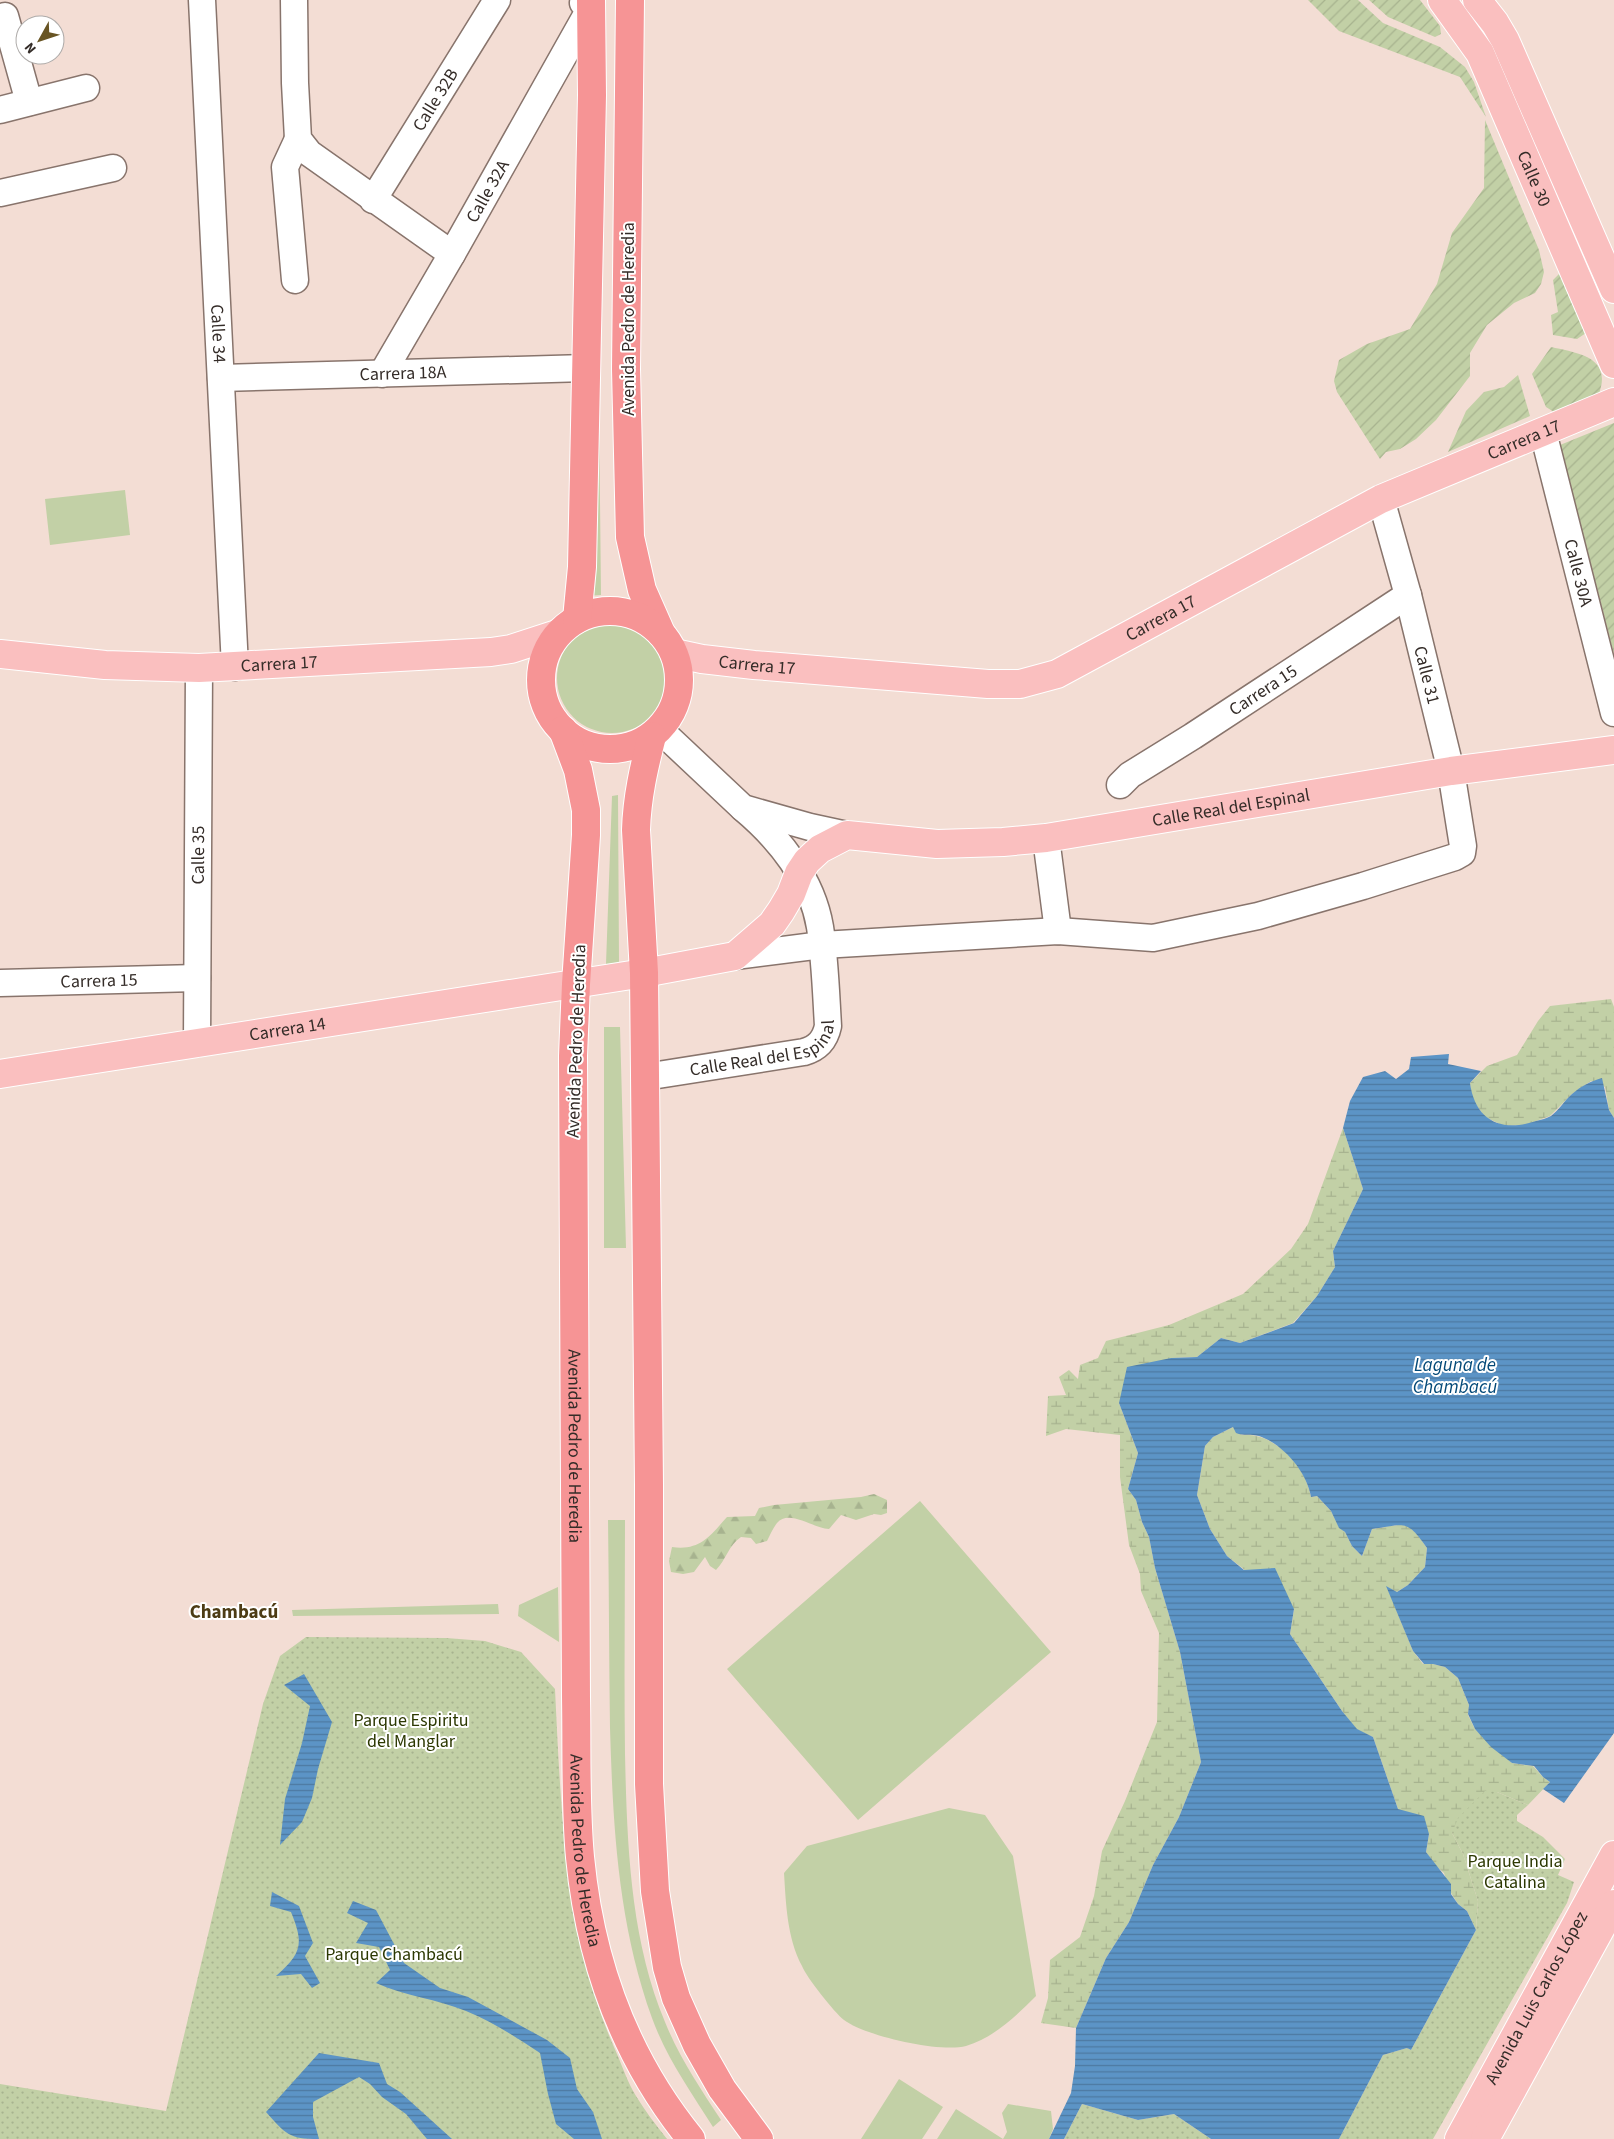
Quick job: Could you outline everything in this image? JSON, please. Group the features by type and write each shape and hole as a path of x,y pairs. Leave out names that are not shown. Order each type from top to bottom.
{"highway":[{"name":"Avenida Pedro de Heredia","path":"630,0 626,369 630,537 642,590 667,643"},
{"path":"567,626 604,610 619,611 642,618 667,643 679,673 678,693 671,713 656,732 637,744 622,748 592,747 576,740 563,730 550,714 542,694 541,672 546,652 567,626 582,566 592,95 586,2"},
{"name":"Avenida Pedro de Heredia","path":"563,730 578,770 586,810 576,984 573,1117 576,1697 580,1857 588,1915 597,1957 614,2009 651,2084 691,2139"},
{"path":"656,732 640,783 637,808 644,973 649,1485 649,1784 655,1892 667,1967 676,1998 696,2046 722,2089 759,2139"}],"main road":[{"name":"Calle 30","path":"1442,0 1480,53 1614,364"},
{"name":"Calle 30","path":"1483,5 1505,40 1614,289"},
{"path":"1480,53 1505,40"},
{"name":"Carrera 17","path":"667,643 702,659 988,684 1020,684 1057,674 1381,499 1614,402"},
{"name":"Carrera 17","path":"0,654 105,665 199,668 235,667 491,652 511,648 567,626"},
{"name":"Calle Real del Espinal","path":"848,834 938,844 1003,842 1046,838 1451,771 1614,750"},
{"path":"576,984 735,956 772,924 791,894 799,873 807,861 820,848 848,834"},
{"name":"Carrera 14","path":"0,1074 576,984"},
{"name":"Avenida Luis Carlos López","path":"1459,2139 1614,1855"},
{"name":"Avenida Luis Carlos López","path":"1485,2139 1614,1904"}],"street":[{"name":"Calle 34","path":"202,0 235,667"},
{"path":"294,0 298,139 285,167 295,280"},
{"name":"Calle 32B","path":"373,200 497,0"},
{"name":"Calle 32A","path":"382,374 452,254 586,2"},
{"path":"5,16 29,102"},
{"path":"0,110 86,88"},
{"path":"298,139 309,153 452,254"},
{"path":"0,194 113,168"},
{"name":"Carrera 18A","path":"221,378 586,368"},
{"name":"Calle 30A","path":"1543,432 1614,713"},
{"name":"Calle 31","path":"1058,931 1153,938 1268,913 1363,886 1462,853 1463,846 1451,771 1408,595 1381,499"},
{"name":"Carrera 15","path":"1120,785 1130,775 1193,736 1408,595"},
{"name":"Calle 35","path":"197,1043 199,668"},
{"name":"Calle Real del Espinal","path":"644,1077 804,1052 814,1049 826,1035 828,1026 822,945 815,908 799,873 790,858 768,831 656,732"},
{"name":"Calle Real del Espinal","path":"743,808 781,820 848,834"},
{"path":"735,956 822,945 1058,931 1046,838"},
{"name":"Carrera 15","path":"0,983 197,978"}],"green space":[{"path":"1308,0 1358,0 1383,23 1440,47 1465,67 1474,82 1486,117 1460,77 1339,31"},
{"path":"1369,0 1420,0 1440,26 1441,34 1435,37 1388,17"},
{"path":"1485,120 1539,250 1544,272 1541,284 1535,293 1514,303 1487,325 1470,353 1470,376 1436,420 1416,439 1400,449 1386,452 1380,459 1337,392 1334,381 1339,360 1367,344 1410,329 1437,284 1452,233 1484,188"},
{"path":"1562,271 1584,320 1586,333 1577,339 1553,335 1551,315 1558,312 1553,280"},
{"path":"1551,347 1582,355 1591,359 1597,365 1601,373 1602,383 1598,396 1554,412 1546,407 1532,374"},
{"path":"1518,375 1530,416 1448,452 1466,411 1484,392 1504,387"},
{"path":"599,405 601,595 586,596 595,576 595,417"},
{"path":"1614,423 1614,654 1560,445"},
{"path":"125,490 130,535 50,545 45,499"},
{"path":"612,623 633,627 651,639 663,657 667,678 663,699 651,717 633,729 612,733 591,729 573,717 561,699 557,678 561,657 573,639 591,627"},
{"path":"618,795 619,963 606,964 612,796"},
{"path":"1611,999 1614,1007 1614,1118 1609,1110 1605,1087 1591,1081 1572,1094 1550,1116 1525,1125 1504,1126 1485,1117 1472,1099 1470,1083 1487,1066 1517,1055 1538,1021 1550,1006"},
{"path":"604,1027 620,1027 626,1248 604,1248"},
{"path":"1343,1128 1363,1189 1333,1251 1335,1267 1317,1296 1293,1323 1240,1343 1221,1338 1197,1357 1171,1358 1119,1403 1138,1453 1128,1489 1136,1500 1142,1522 1149,1537 1155,1568 1180,1652 1201,1762 1179,1817 1153,1865 1129,1922 1106,1958 1076,2028 1041,2023 1048,1998 1050,1960 1080,1937 1094,1896 1102,1851 1125,1801 1157,1722 1159,1633 1141,1591 1140,1574 1129,1545 1120,1477 1120,1435 1066,1429 1046,1436 1048,1396 1066,1395 1059,1377 1069,1370 1078,1379 1080,1365 1098,1358 1106,1341 1169,1325 1243,1294 1291,1249 1308,1224"},
{"path":"1233,1427 1242,1435 1266,1439 1287,1453 1303,1474 1311,1497 1317,1496 1331,1511 1352,1546 1362,1556 1372,1529 1404,1525 1414,1531 1427,1548 1425,1567 1408,1585 1397,1592 1387,1587 1413,1651 1423,1664 1445,1667 1458,1678 1469,1705 1468,1715 1475,1729 1512,1763 1533,1766 1550,1782 1528,1805 1497,1792 1452,1833 1463,1854 1478,1901 1476,1930 1467,1911 1458,1904 1451,1893 1444,1873 1435,1865 1426,1852 1429,1834 1398,1809 1373,1737 1357,1730 1290,1634 1294,1609 1227,1556 1210,1529 1197,1495 1205,1446 1213,1437"},
{"path":"874,1494 887,1500 887,1513 881,1515 874,1514 856,1520 841,1515 829,1529 794,1518 782,1519 777,1523 767,1541 756,1544 751,1538 741,1537 733,1545 716,1570 710,1566 705,1557 694,1572 683,1574 671,1572 669,1561 672,1547 690,1547 704,1541 727,1517 755,1516 759,1508 774,1505 861,1497"},
{"path":"920,1501 1051,1652 858,1820 727,1669"},
{"path":"608,1520 625,1520 625,1754 627,1822 637,1924 653,1990 665,2022 683,2060 721,2120 713,2127 664,2047 652,2018 632,1947 625,1911 619,1875 611,1765"},
{"path":"558,1587 559,1642 518,1616 519,1605"},
{"path":"498,1604 499,1614 293,1616 292,1610"},
{"name":"Parque Chambacú","path":"306,1637 446,1638 485,1641 521,1652 555,1689 560,1782 569,1875 576,1921 586,1966 600,2010 628,2081 643,2107 667,2139 0,2139 0,2084 166,2111 263,1704 280,1656"},
{"name":"Parque India Catalina","path":"1485,1791 1497,1792 1528,1805 1517,1815 1517,1821 1543,1837 1565,1859 1558,1875 1574,1882 1567,1903 1433,2139 1339,2139 1383,2055 1407,2048 1411,2050 1476,1930 1478,1901 1463,1854 1452,1833 1458,1818"},
{"path":"949,1808 985,1815 1013,1856 1036,1996 996,2031 977,2042 954,2048 903,2042 885,2037 854,2026 840,2016 809,1978 797,1955 788,1921 784,1873 807,1846"},
{"path":"899,2079 943,2107 922,2139 861,2139"},
{"path":"1008,2104 1051,2111 1053,2129 1049,2139 1003,2139 1007,2132 1002,2113"},
{"path":"1082,2104 1138,2120 1174,2114 1211,2139 1064,2139"},
{"path":"956,2109 1003,2139 937,2139"}],"water":[{"name":"Laguna de Chambacú","path":"1449,1054 1448,1064 1481,1071 1470,1083 1473,1096 1484,1114 1501,1124 1523,1124 1549,1117 1579,1089 1590,1082 1602,1078 1609,1110 1614,1118 1614,1733 1564,1803 1543,1789 1550,1782 1534,1766 1512,1763 1491,1747 1475,1729 1468,1714 1469,1705 1458,1678 1445,1667 1424,1664 1413,1651 1386,1586 1397,1592 1408,1585 1425,1567 1427,1548 1420,1538 1404,1526 1398,1525 1372,1529 1362,1556 1352,1546 1345,1532 1339,1528 1331,1511 1317,1496 1311,1497 1305,1478 1292,1460 1277,1445 1259,1436 1236,1433 1233,1427 1213,1437 1205,1446 1197,1495 1210,1529 1227,1556 1244,1570 1275,1568 1294,1609 1290,1634 1342,1711 1357,1729 1373,1737 1398,1809 1424,1816 1429,1834 1426,1852 1451,1884 1451,1894 1458,1904 1467,1911 1476,1930 1411,2050 1407,2048 1383,2055 1339,2139 1211,2139 1174,2114 1138,2120 1082,2104 1064,2139 1049,2139 1071,2093 1075,2066 1076,2028 1106,1958 1129,1922 1153,1865 1179,1817 1201,1762 1180,1652 1155,1568 1149,1537 1142,1522 1136,1500 1128,1489 1138,1453 1119,1403 1127,1367 1171,1358 1197,1357 1221,1338 1240,1343 1294,1323 1317,1296 1335,1267 1333,1251 1363,1189 1343,1128 1350,1101 1363,1077 1385,1071 1396,1079 1409,1069 1411,1057"},
{"path":"304,1674 332,1722 318,1769 312,1798 302,1822 280,1845 285,1799 302,1743 310,1706 284,1685"},
{"path":"272,1892 299,1906 313,1943 305,1956 320,1983 312,1988 301,1974 276,1976 296,1954 299,1940 291,1912 270,1906"},
{"path":"353,1901 376,1910 404,1963 440,1988 468,1997 547,2040 570,2058 577,2089 593,2112 602,2139 574,2139 556,2124 540,2053 476,2015 444,2003 376,1983 390,1970 379,1947 356,1943 368,1923 347,1913"},
{"path":"319,2053 379,2063 387,2084 400,2092 452,2139 427,2139 406,2114 359,2077 313,2102 313,2117 319,2139 300,2138 288,2134 266,2112"}],"district":[{"name":"Chambacú","path":"234,1611"}],"park label":[{"name":"Parque Espiritu del Manglar","path":"411,1730"}]}
